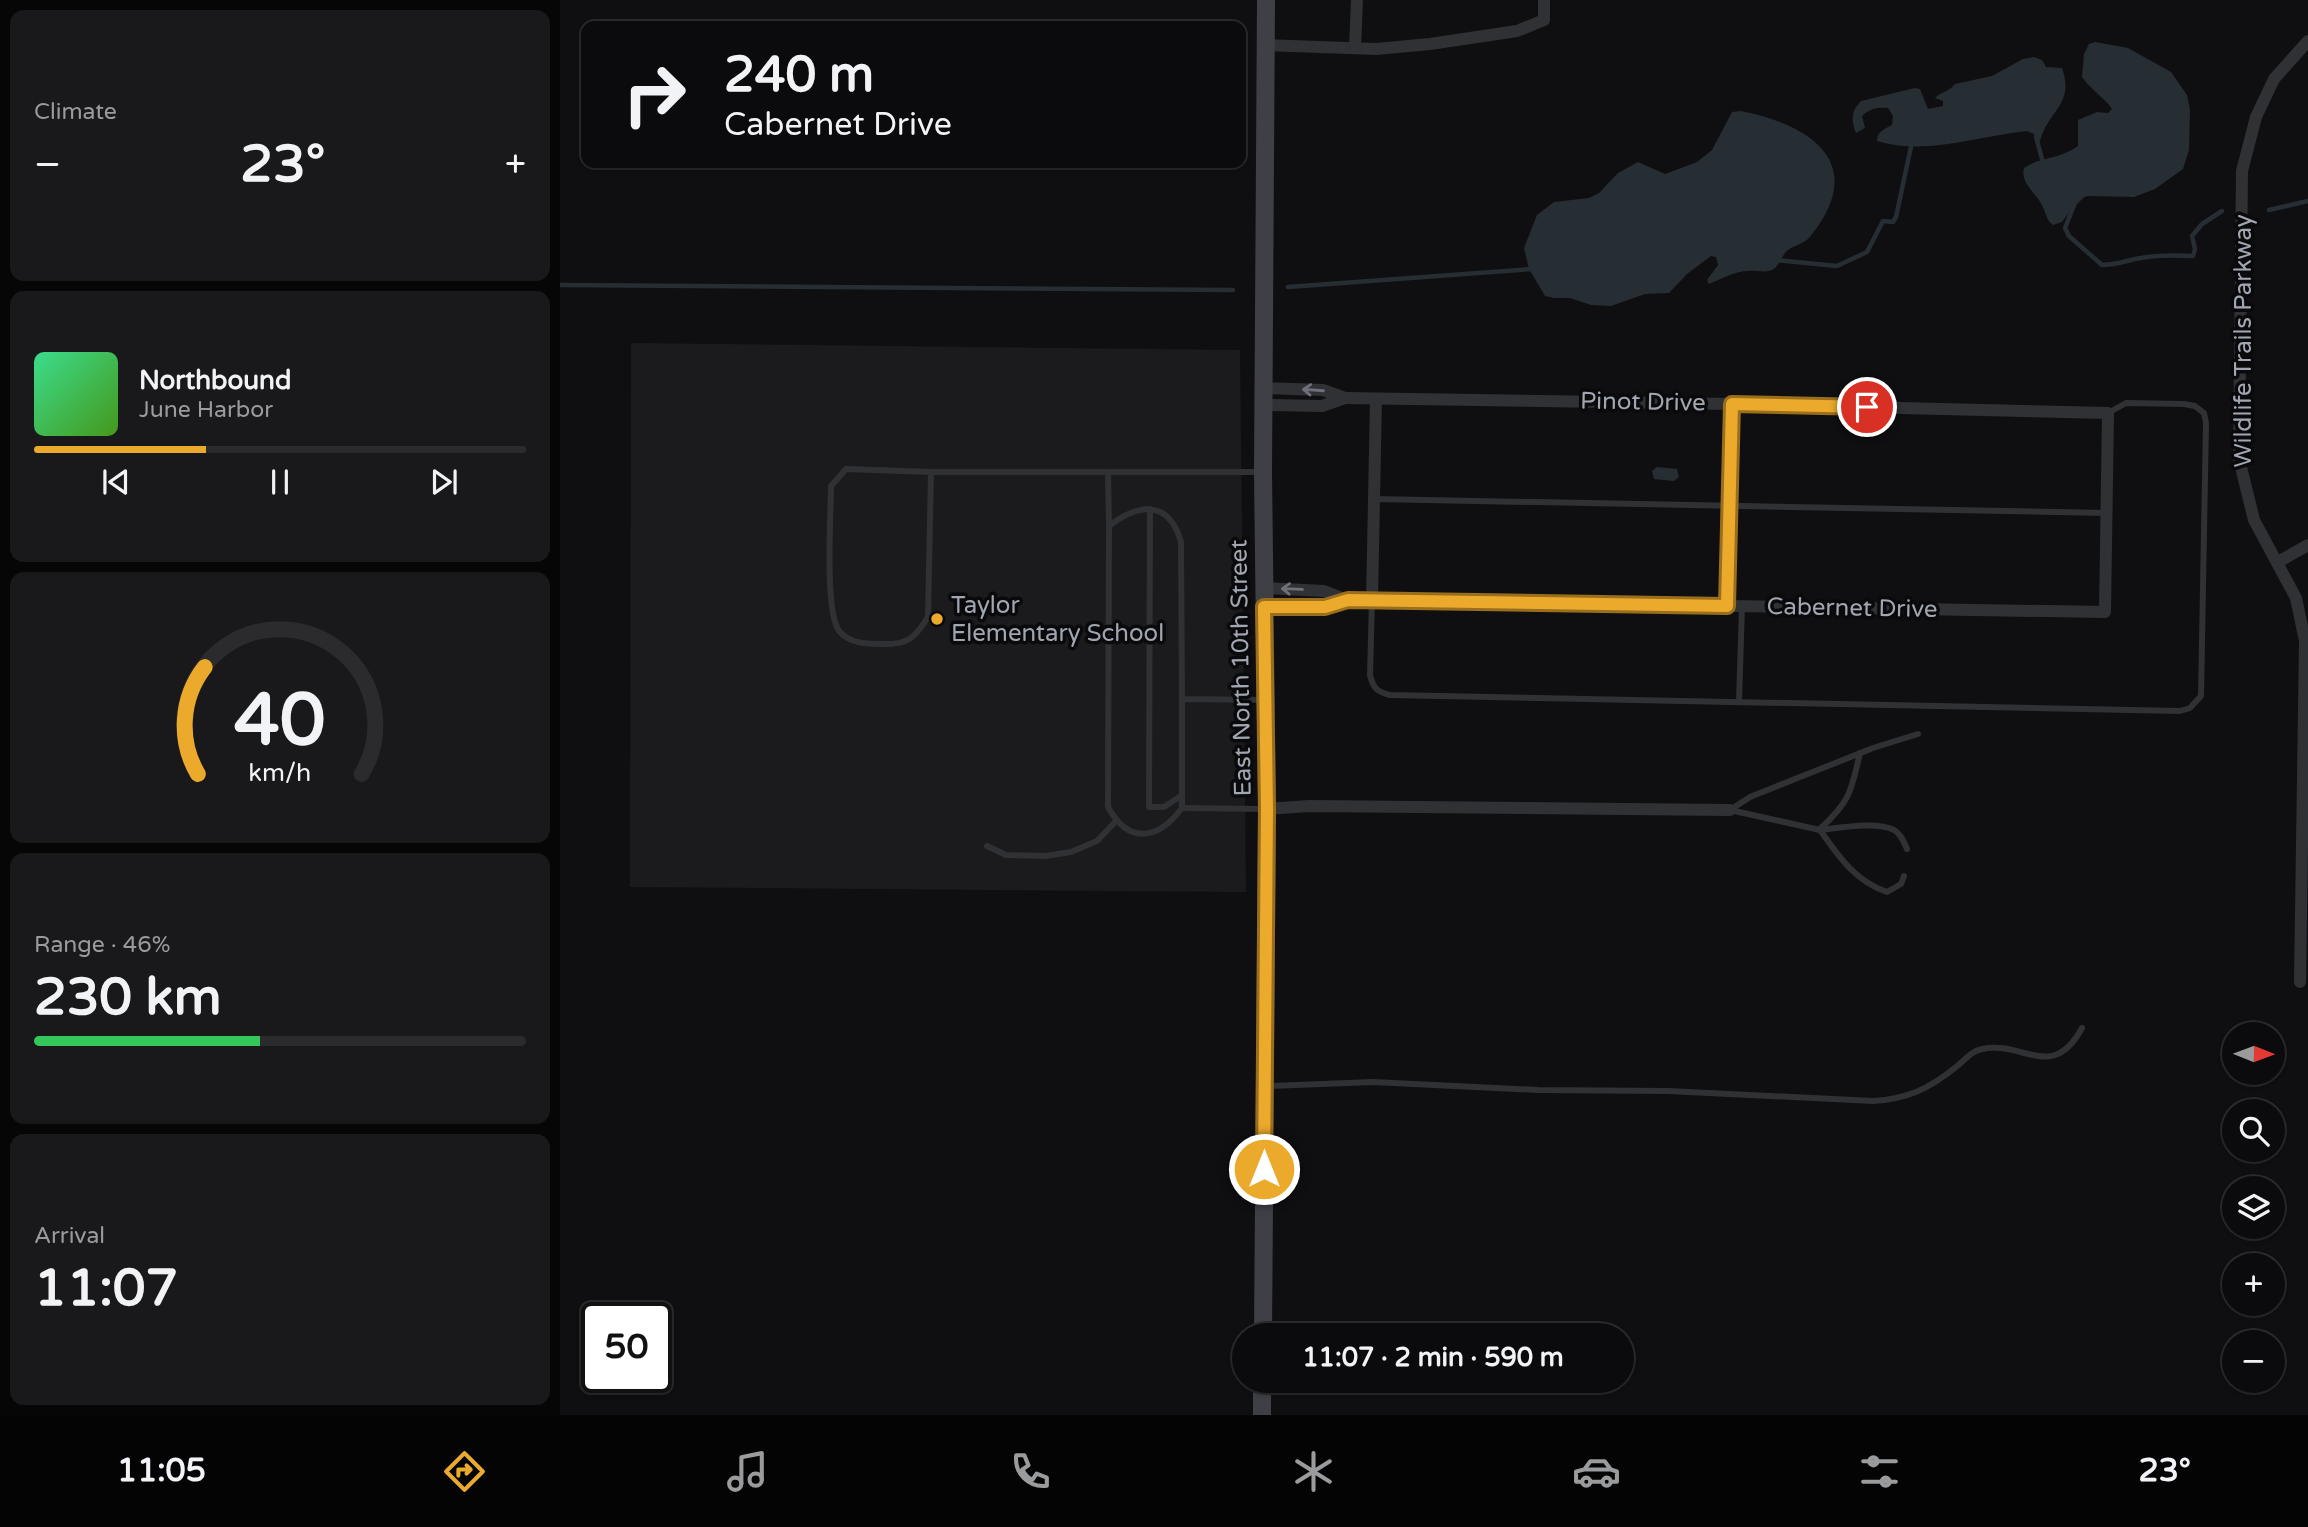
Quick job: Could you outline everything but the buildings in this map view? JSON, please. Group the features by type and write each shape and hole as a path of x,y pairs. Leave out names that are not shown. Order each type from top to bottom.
{"main road":[{"name":"East North 10th Street","path":"1263,1323 1267,809 1263,472 1266,0"},
{"path":"1262,1393 1262,1415"}],"street":[{"path":"1355,48 1357,0"},
{"path":"1265,45 1376,49 1517,31 1544,20 1544,0"},
{"name":"Wildlife Trails Parkway","path":"2300,982 2305,888 2305,641 2296,598 2254,520 2239,459 2242,171 2256,117 2274,79 2308,41"},
{"name":"Pinot Drive","path":"1263,397 1322,406 1345,398 2108,413"},
{"path":"1372,600 1376,399"},
{"path":"1727,606 1732,404"},
{"path":"2106,513 2108,413"},
{"name":"Cabernet Drive","path":"1264,607 1325,607 1348,600 1372,600 2099,612 2105,596 2106,513"},
{"path":"2278,562 2308,545"},
{"name":"Cabernet Drive","path":"1264,588 1324,591 1348,600"},
{"path":"1267,809 1323,806 1730,810"}],"lane":[{"path":"1372,600 1370,676 1372,686 1379,693 1390,695 2180,711 2190,708 2201,696 2206,424 2204,413 2195,406 2184,404 2126,402 2108,413"},
{"path":"931,472 928,617 919,633 903,643 851,641 837,630 831,609 831,486 846,469 931,472 1263,472"},
{"path":"1108,472 1108,526 1108,807 1116,821 1130,832 1148,833 1161,830 1172,822 1182,808 1181,542 1176,524 1150,509 1123,515 1108,526"},
{"path":"1374,499 2106,513"},
{"path":"1150,509 1149,807 1164,807 1181,796"},
{"path":"1739,702 1742,606"},
{"path":"1182,699 1265,700"},
{"path":"1730,810 1750,797 1892,740 1918,734"},
{"path":"1820,830 1841,810 1851,792 1860,753"},
{"path":"1182,808 1267,809"},
{"path":"1730,810 1820,830 1862,825 1893,830 1902,838 1907,849"},
{"path":"987,846 1006,855 1045,856 1071,852 1097,841 1116,821"},
{"path":"1820,830 1841,860 1868,886 1887,892 1901,884 1904,876"},
{"path":"1265,1086 1373,1082 1538,1090 1668,1091 1897,1100 1916,1094 1955,1068 1973,1051 1995,1048 2049,1056 2066,1051 2082,1028"}],"shaded area":[{"path":"2095,42 2128,48 2171,72 2187,95 2190,110 2189,150 2183,169 2155,189 2134,197 2087,196 2078,200 2062,222 2053,225 2026,183 2024,168 2037,161 2064,154 2078,146 2078,120 2097,112 2108,113 2112,109 2082,77 2084,54 2089,44"},
{"path":"2034,57 2042,60 2046,67 2062,68 2065,80 2063,99 2040,141 2036,141 2034,134 2027,131 1933,146 1896,145 1877,141 1880,133 1892,125 1893,116 1888,108 1877,108 1862,116 1865,128 1856,133 1853,116 1861,101 1915,88 1920,89 1928,109 1943,106 1943,101 1935,98 1955,84 1992,76 2023,59"},
{"path":"1741,111 1790,126 1810,138 1824,152 1833,169 1834,188 1827,211 1808,239 1788,250 1775,268 1769,271 1738,272 1709,284 1707,280 1718,265 1716,257 1711,256 1687,274 1669,293 1645,294 1611,306 1545,296 1529,269 1524,248 1537,215 1554,202 1589,198 1599,193 1618,173 1638,162 1665,174 1697,162 1712,150 1732,112"},
{"name":"Taylor Elementary School","path":"631,343 1240,350 1246,892 630,887"},
{"path":"1657,467 1677,469 1679,477 1674,481 1654,479 1652,471"}],"waterway":[{"path":"2036,137 2044,166"},
{"path":"1776,260 1837,266 1867,252 1883,221 1893,222 1896,217 1912,142"},
{"path":"2081,197 2075,203 2065,228 2069,236 2102,265 2149,257 2193,256 2195,249 2192,236 2202,224 2222,211"},
{"path":"2269,210 2308,201"},
{"path":"1288,287 1532,269"},
{"path":"560,285 1233,290"}],"place":[{"name":"Taylor Elementary School","path":"937,619"}],"route":[{"path":"1264,1169 1267,809 1264,607 1325,607 1348,600 1727,606 1732,404 1867,407"}]}
